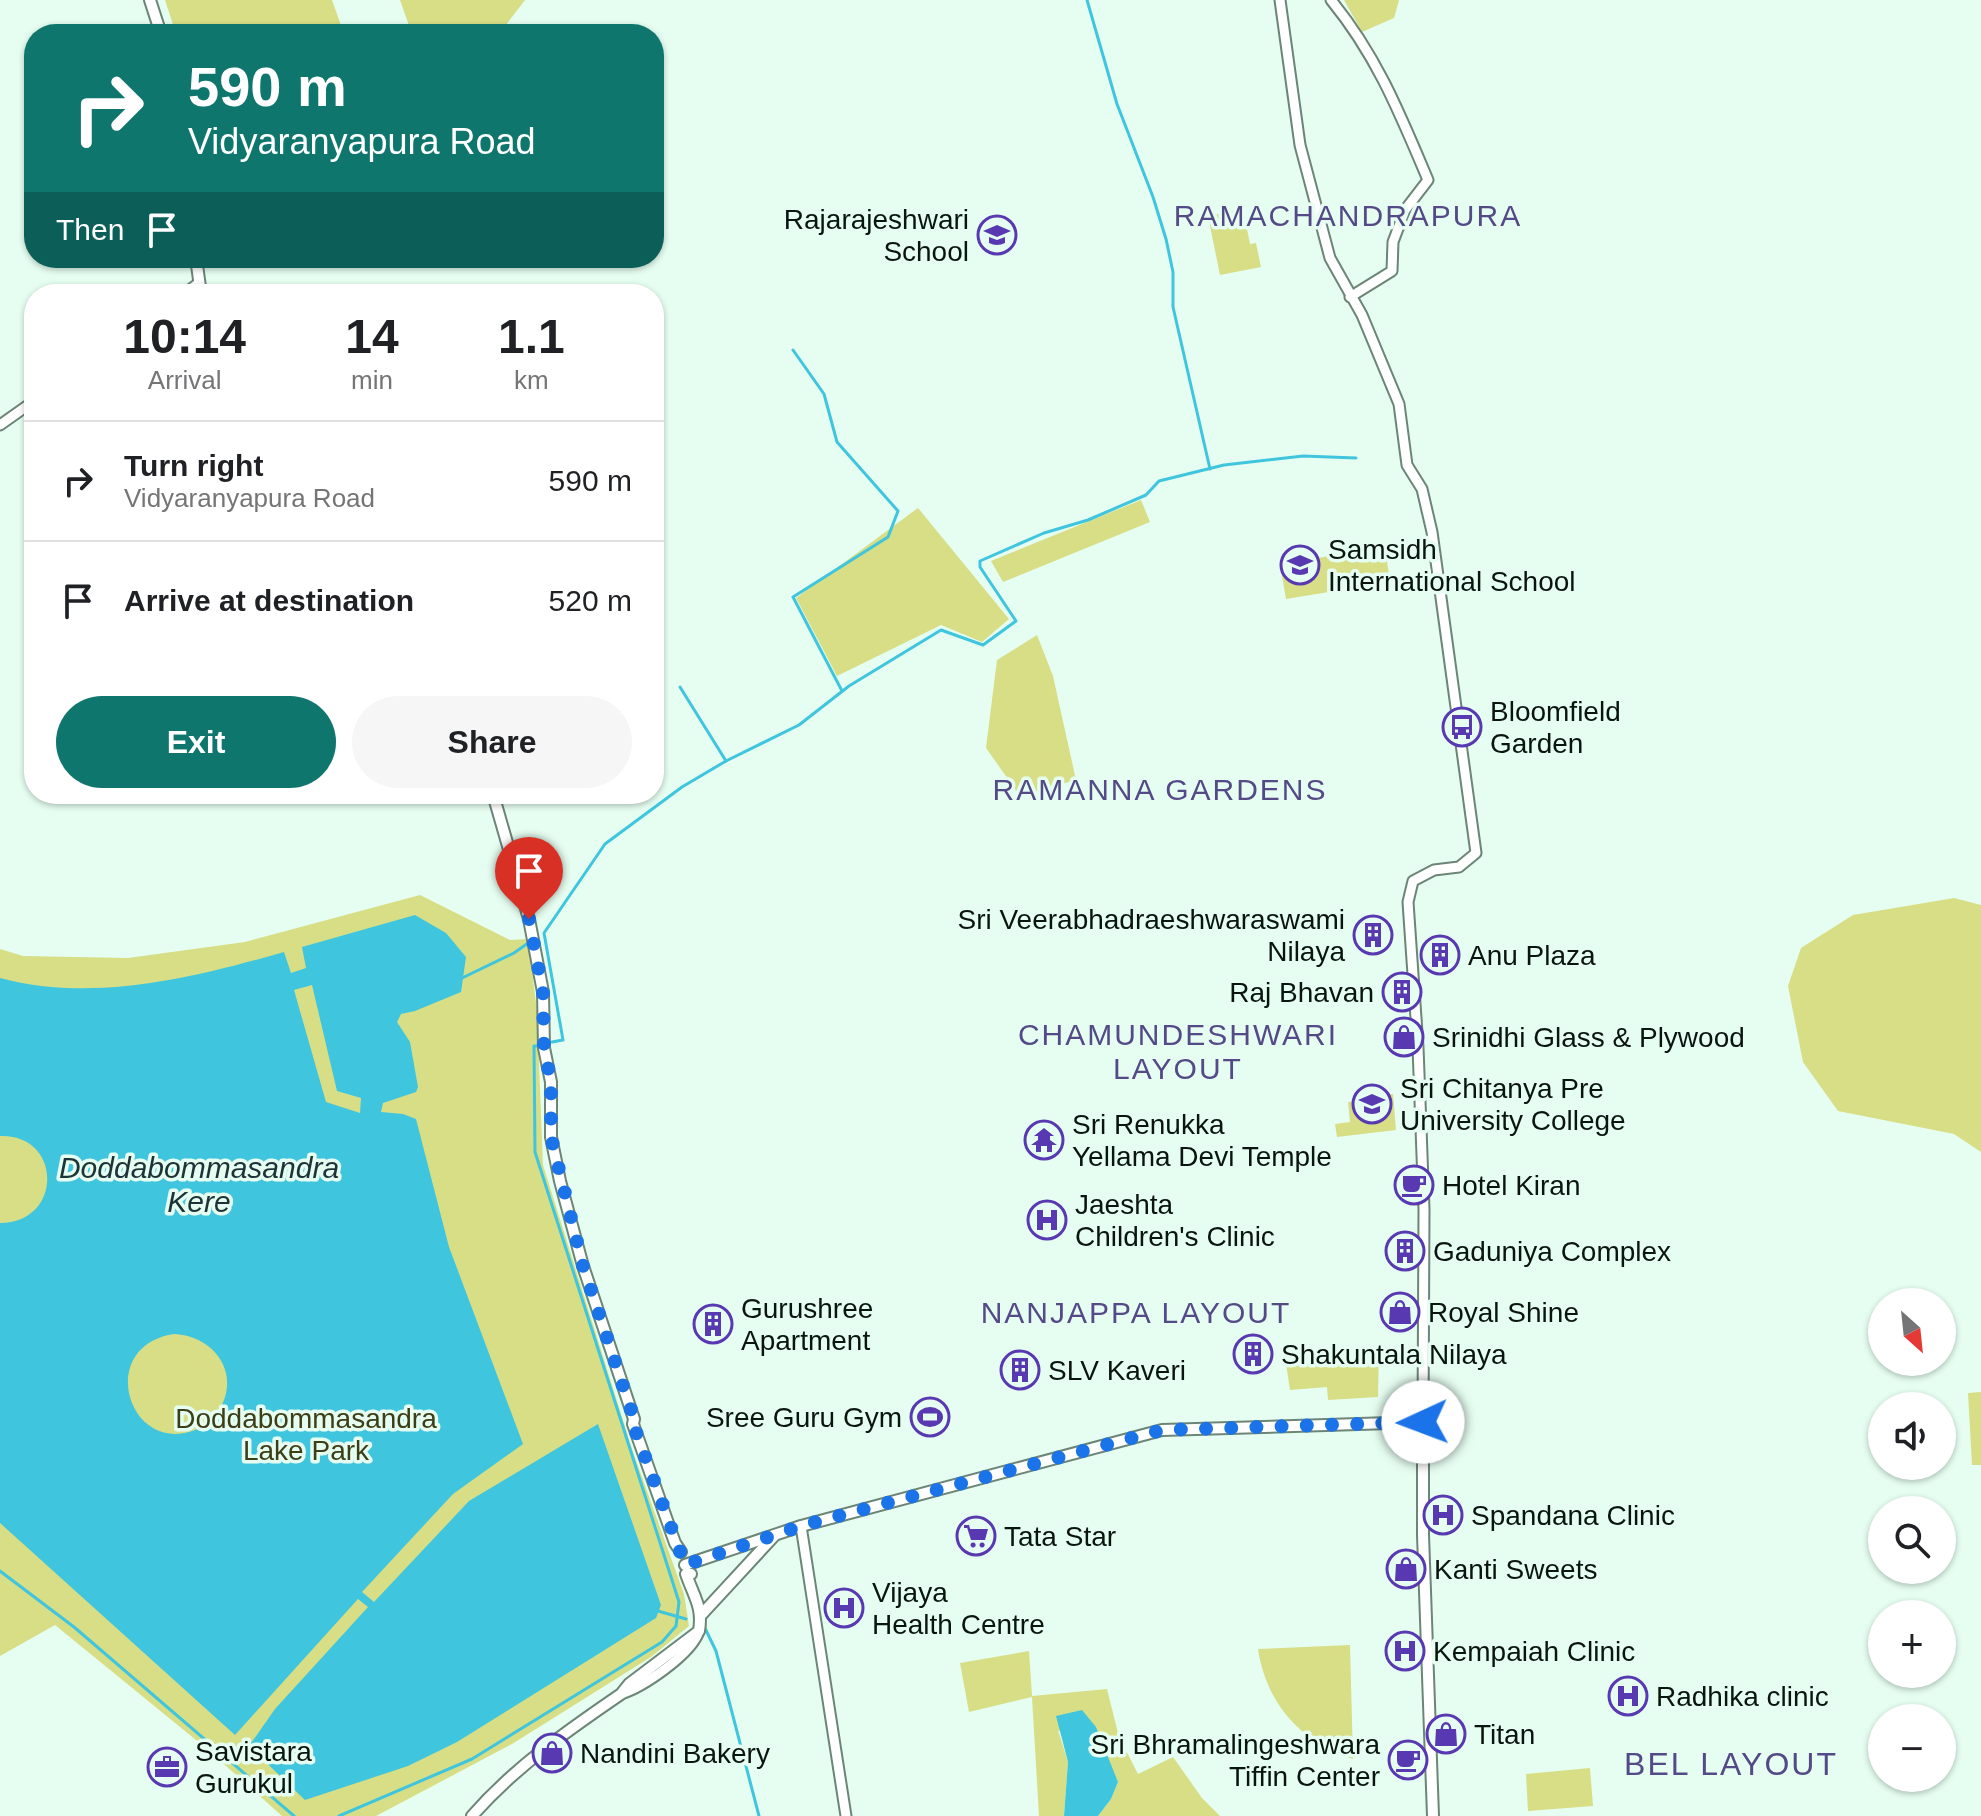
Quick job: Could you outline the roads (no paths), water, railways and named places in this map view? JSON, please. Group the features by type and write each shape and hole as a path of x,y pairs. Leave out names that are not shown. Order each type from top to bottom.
{"main road":[{"path":"150,0 158,24"},
{"path":"472,1816 535,1754 621,1694 629,1684 699,1631 700,1609 694,1600 686,1574 688,1570 675,1543 633,1424 634,1419 583,1266 560,1181 551,1137 551,1082 544,1048 543,992 529,919 496,804"},
{"path":"688,1570 801,1526 1162,1430 1423,1422 1423,1535 1433,1816"},
{"path":"700,1609 775,1534"}],"street":[{"path":"1280,0 1300,145 1330,258 1362,315 1399,404 1407,465 1422,489 1432,532 1476,853 1459,867 1434,870 1413,881 1408,902 1418,1047 1424,1209 1423,1422"},
{"path":"1331,0 1383,76 1428,180 1405,210 1393,242 1392,271 1350,297"},
{"path":"0,425 24,408"},
{"path":"801,1526 846,1816"}],"water":[{"name":"Doddabommasandra Kere","path":"415,915 446,933 466,957 461,992 401,1014 397,1022 410,1042 418,1087 416,1092 383,1103 381,1112 416,1119 449,1247 523,1444 453,1494 362,1592 374,1602 469,1501 598,1424 661,1605 656,1618 457,1742 408,1766 305,1800 249,1746 275,1709 368,1607 358,1599 235,1735 0,1523 0,1223 21,1219 35,1209 44,1195 47,1179 44,1163 35,1149 21,1139 0,1136 0,978 35,985 107,988 214,971 284,952 291,973 306,968 302,947","holes":["312,985 337,1091 361,1098 360,1113 326,1102 294,990","174,1334 198,1340 217,1354 223,1364 227,1387 222,1405 209,1422 195,1430 172,1434 152,1428 138,1414 130,1396 128,1377 135,1358 149,1343"]},
{"path":"1082,1710 1096,1727 1118,1782 1111,1799 1098,1816 1064,1816 1068,1762 1056,1716"}],"waterway":[{"path":"1087,0 1117,104 1166,239 1173,272 1173,307 1210,469"},
{"path":"793,350 824,394 837,442 898,511 888,537 793,597 842,691"},
{"path":"664,800 726,761 799,725 849,686 941,630 983,645 1016,621 980,567 980,561 1146,495 1159,481 1224,465 1303,456 1356,458"},
{"path":"680,687 726,761"},
{"path":"552,1042 563,1040 544,933 605,844 659,804"},
{"path":"460,979 514,953 531,941"},
{"path":"339,1816 472,1759 662,1642 676,1626 679,1602 535,1152 534,1046 537,1046"},
{"path":"0,1571 74,1627 294,1816"},
{"path":"658,1611 686,1619"},
{"path":"703,1624 716,1651 759,1816"}],"place":[{"name":"Rajarajeshwari School","path":"997,235"},
{"name":"Samsidh International School","path":"1300,565"},
{"name":"Bloomfield Garden","path":"1462,727"},
{"name":"Sri Veerabhadraeshwaraswami Nilaya","path":"1373,935"},
{"name":"Anu Plaza","path":"1440,955"},
{"name":"Raj Bhavan","path":"1402,992"},
{"name":"Srinidhi Glass & Plywood","path":"1404,1037"},
{"name":"Sri Chitanya Pre University College","path":"1372,1104"},
{"name":"Sri Renukka Yellama Devi Temple","path":"1044,1140"},
{"name":"Hotel Kiran","path":"1414,1185"},
{"name":"Jaeshta Children's Clinic","path":"1047,1220"},
{"name":"Gaduniya Complex","path":"1405,1251"},
{"name":"Royal Shine","path":"1400,1312"},
{"name":"Gurushree Apartment","path":"713,1324"},
{"name":"Shakuntala Nilaya","path":"1253,1354"},
{"name":"SLV Kaveri","path":"1020,1370"},
{"name":"Sree Guru Gym","path":"930,1417"},
{"name":"Spandana Clinic","path":"1443,1515"},
{"name":"Tata Star","path":"976,1536"},
{"name":"Kanti Sweets","path":"1406,1569"},
{"name":"Vijaya Health Centre","path":"844,1608"},
{"name":"Kempaiah Clinic","path":"1405,1651"},
{"name":"Radhika clinic","path":"1628,1696"},
{"name":"Titan","path":"1446,1734"},
{"name":"Nandini Bakery","path":"552,1753"},
{"name":"Sri Bhramalingeshwara Tiffin Center","path":"1408,1760"},
{"name":"Savistara Gurukul","path":"167,1767"}],"district":[{"name":"RAMACHANDRAPURA","path":"1348,216"},
{"name":"RAMANNA GARDENS","path":"1160,790"},
{"name":"CHAMUNDESHWARI LAYOUT","path":"1178,1052"},
{"name":"NANJAPPA LAYOUT","path":"1136,1313"},
{"name":"BEL LAYOUT","path":"1731,1764"}],"park label":[{"name":"Doddabommasandra Lake Park","path":"306,1434"}]}
